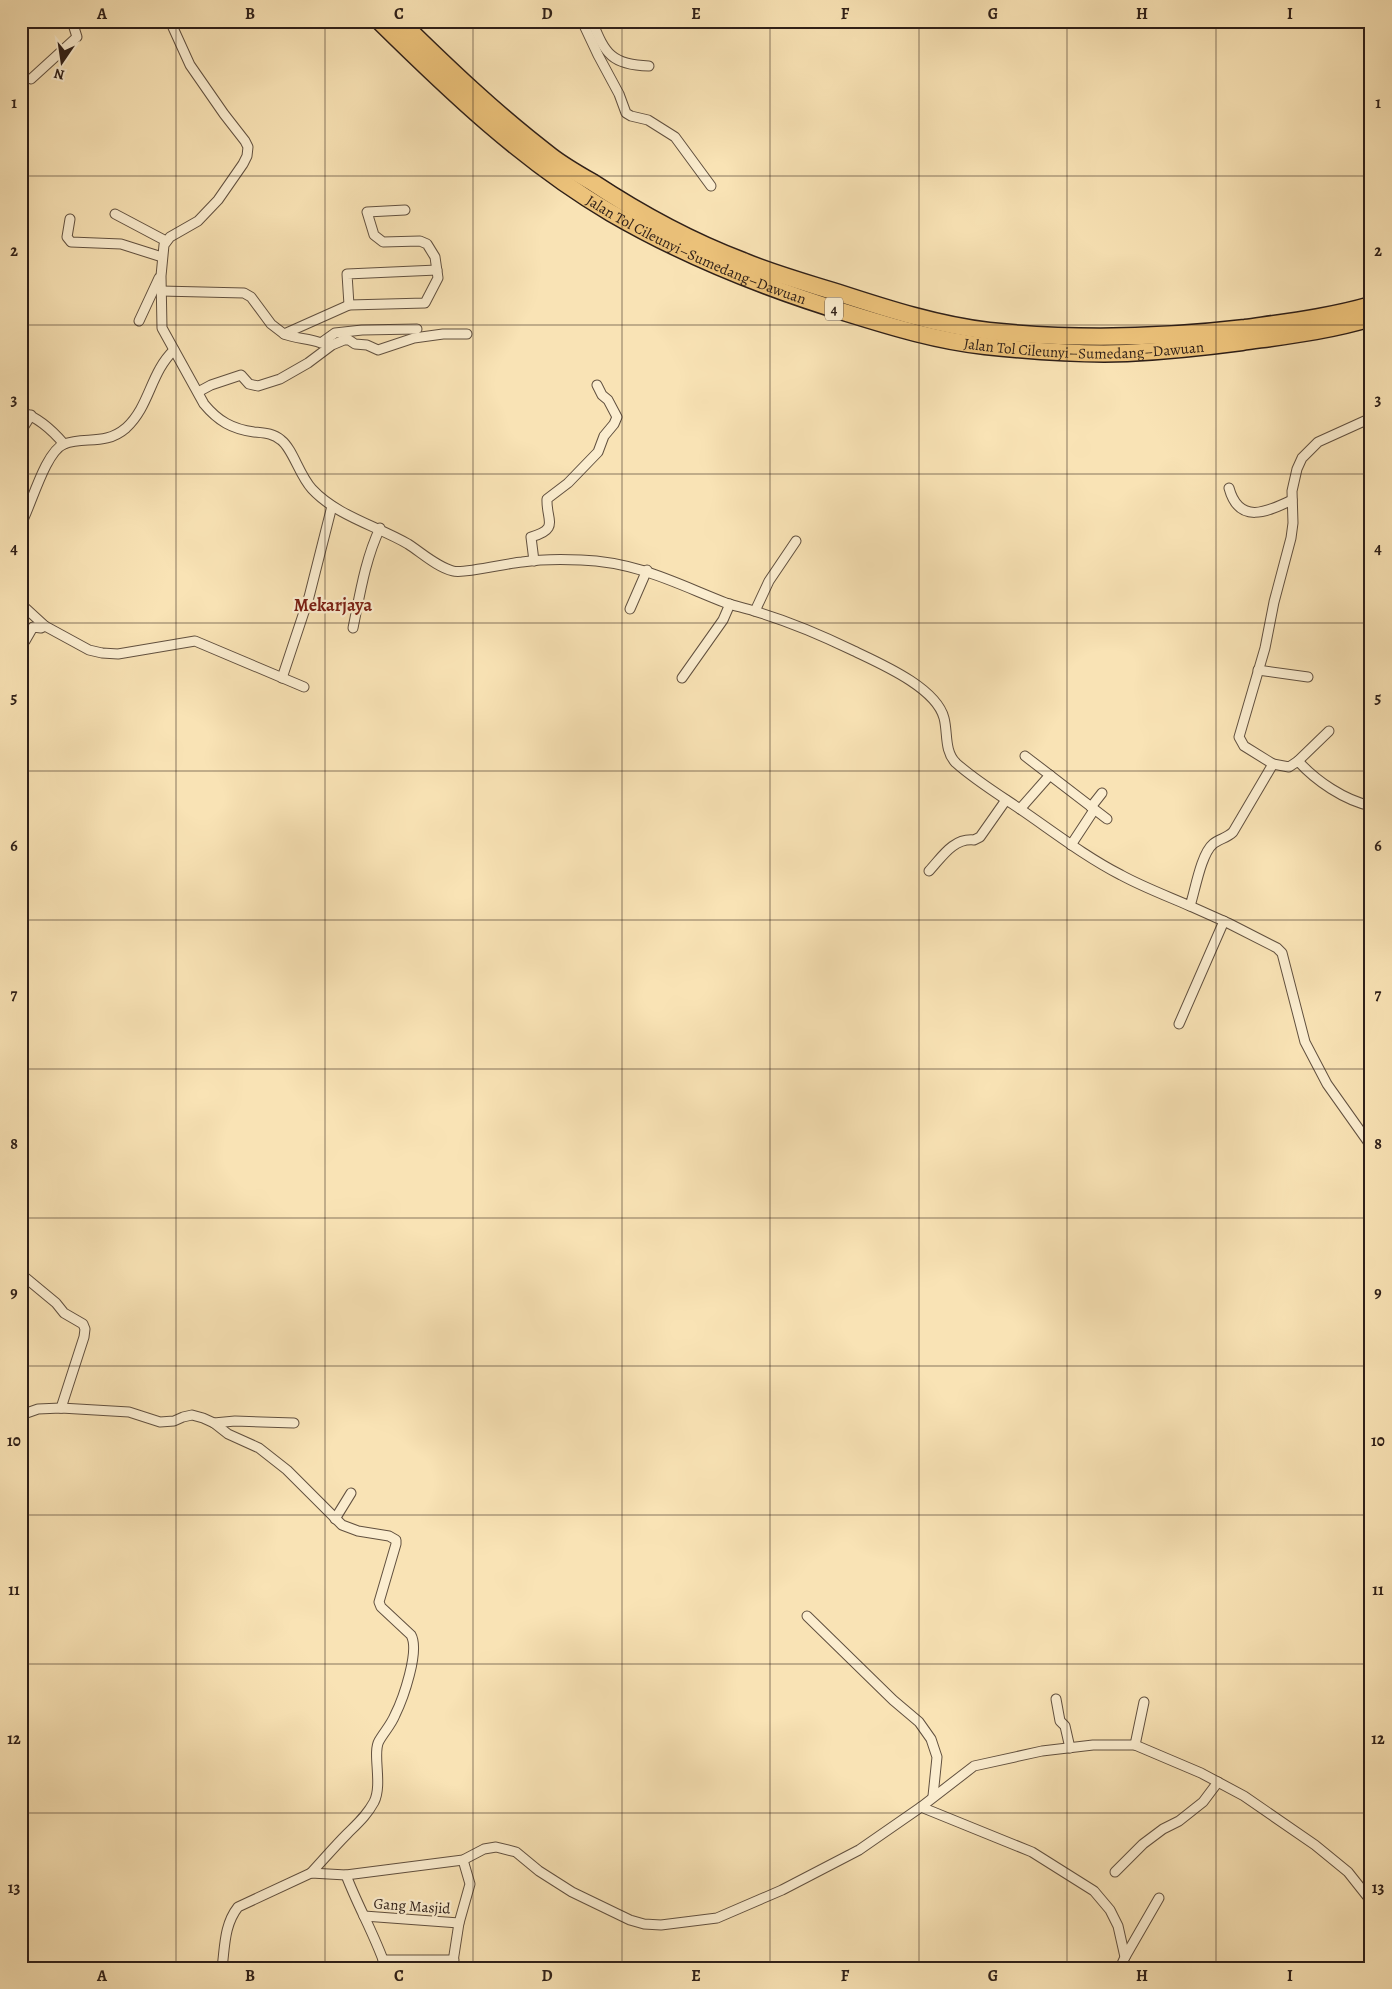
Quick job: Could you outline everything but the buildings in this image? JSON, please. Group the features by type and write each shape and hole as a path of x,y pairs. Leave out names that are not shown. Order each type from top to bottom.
{"highway":[{"name":"Jalan Tol Cileunyi–Sumedang–Dawuan","path":"379,21 435,76 499,132 546,170 609,212 668,243 738,276 798,298 904,331 982,346 1054,352 1126,353 1205,347 1272,337 1371,318"},
{"name":"Jalan Tol Cileunyi–Sumedang–Dawuan","path":"400,21 443,64 507,120 553,157 616,198 671,229 742,261 907,315 986,330 1056,337 1126,337 1204,333 1278,323 1354,310 1371,305"}],"street":[{"path":"32,79 77,37 72,21"},
{"path":"170,21 190,65 245,141 248,151 235,178 208,212 166,241 162,257 162,328 198,392 213,414 227,425 240,430 270,433 281,439 288,447 300,473 310,486 332,506 380,528 455,572 534,561 583,560 614,563 647,570 730,604 792,624 852,650 923,690 934,699 940,709 951,756 956,762 1006,800 1071,845 1121,875 1224,921 1277,948 1282,953 1305,1042 1327,1084 1371,1146"},
{"path":"582,21 619,94 626,113 648,120 675,137 711,186"},
{"path":"595,23 607,50 618,61 634,66 649,66"},
{"path":"284,334 349,305 425,303 438,278 435,257 427,244 420,241 383,242 374,235 367,212 405,210"},
{"path":"115,214 166,241"},
{"path":"70,219 67,237 71,242 121,244 162,257"},
{"path":"349,305 347,274 437,270"},
{"path":"139,321 161,276"},
{"path":"161,291 244,293 251,297 271,324 284,334 292,337 309,338 321,344 335,333 362,330 417,329"},
{"path":"198,392 241,374 249,384 262,386 292,373 332,345 344,340 349,340 355,344 367,345 378,350 414,338 443,334 467,334"},
{"path":"21,524 43,472 54,453 64,444 114,436 126,428 138,415 160,367 174,350"},
{"path":"534,561 531,537 542,534 550,526 551,519 547,499 568,483 598,452 604,436 617,417 608,400 602,395 598,385"},
{"path":"21,412 31,415 64,444"},
{"path":"21,431 31,415"},
{"path":"1329,732 1289,767 1273,764 1244,746 1240,742 1239,737 1291,538 1293,523 1292,500 1297,469 1302,458 1318,442 1371,418"},
{"path":"1229,488 1231,496 1238,506 1247,512 1256,514 1268,511 1292,500"},
{"path":"282,678 309,597 332,506"},
{"path":"353,628 365,569 373,542 380,528"},
{"path":"755,611 769,581 796,541"},
{"path":"630,609 647,570"},
{"path":"21,604 45,626 89,650 118,654 195,641 304,688"},
{"path":"682,678 723,620 730,604"},
{"path":"25,640 33,627 41,628 45,626"},
{"path":"1258,670 1308,677"},
{"path":"1025,756 1107,819"},
{"path":"1298,761 1315,778 1363,804 1371,806"},
{"path":"1190,906 1206,854 1212,844 1233,832 1273,764"},
{"path":"1020,809 1050,775"},
{"path":"1071,845 1102,793"},
{"path":"929,871 956,842 965,839 974,840 980,836 1006,800"},
{"path":"1179,1024 1224,921"},
{"path":"21,1274 56,1303 64,1313 85,1327 84,1337 61,1408"},
{"path":"21,1415 38,1409 61,1408 129,1412 160,1422 174,1421 192,1416 214,1423 228,1434 266,1453 287,1470 342,1524 358,1531 389,1536 396,1540 379,1602 381,1607 410,1635 414,1647 407,1680 396,1714 378,1743 378,1783 375,1800 363,1819 311,1873 238,1907 231,1915 226,1932 222,1968"},
{"path":"214,1423 235,1421 294,1424"},
{"path":"335,1519 351,1493"},
{"path":"807,1616 893,1700 919,1722 931,1740 936,1757 933,1796"},
{"path":"1056,1699 1060,1721 1065,1726 1070,1748"},
{"path":"1135,1745 1144,1702"},
{"path":"311,1873 346,1875 463,1860 484,1850 496,1847 507,1848 516,1852 539,1871 572,1892 612,1912 644,1924 661,1925 717,1918 782,1890 859,1850 922,1807 933,1796 974,1766 1042,1751 1093,1745 1135,1745 1201,1773 1244,1796 1315,1845 1348,1872 1371,1901"},
{"path":"1115,1872 1143,1844 1203,1802 1218,1782"},
{"path":"922,1807 1032,1852 1094,1891 1110,1910 1118,1926 1126,1957"},
{"path":"346,1875 372,1932 384,1964 453,1964 459,1923 470,1884 463,1860"},
{"path":"1120,1968 1159,1898"},
{"name":"Gang Masjid","path":"364,1916 459,1923"}],"district":[{"name":"Mekarjaya","path":"333,605"}]}
